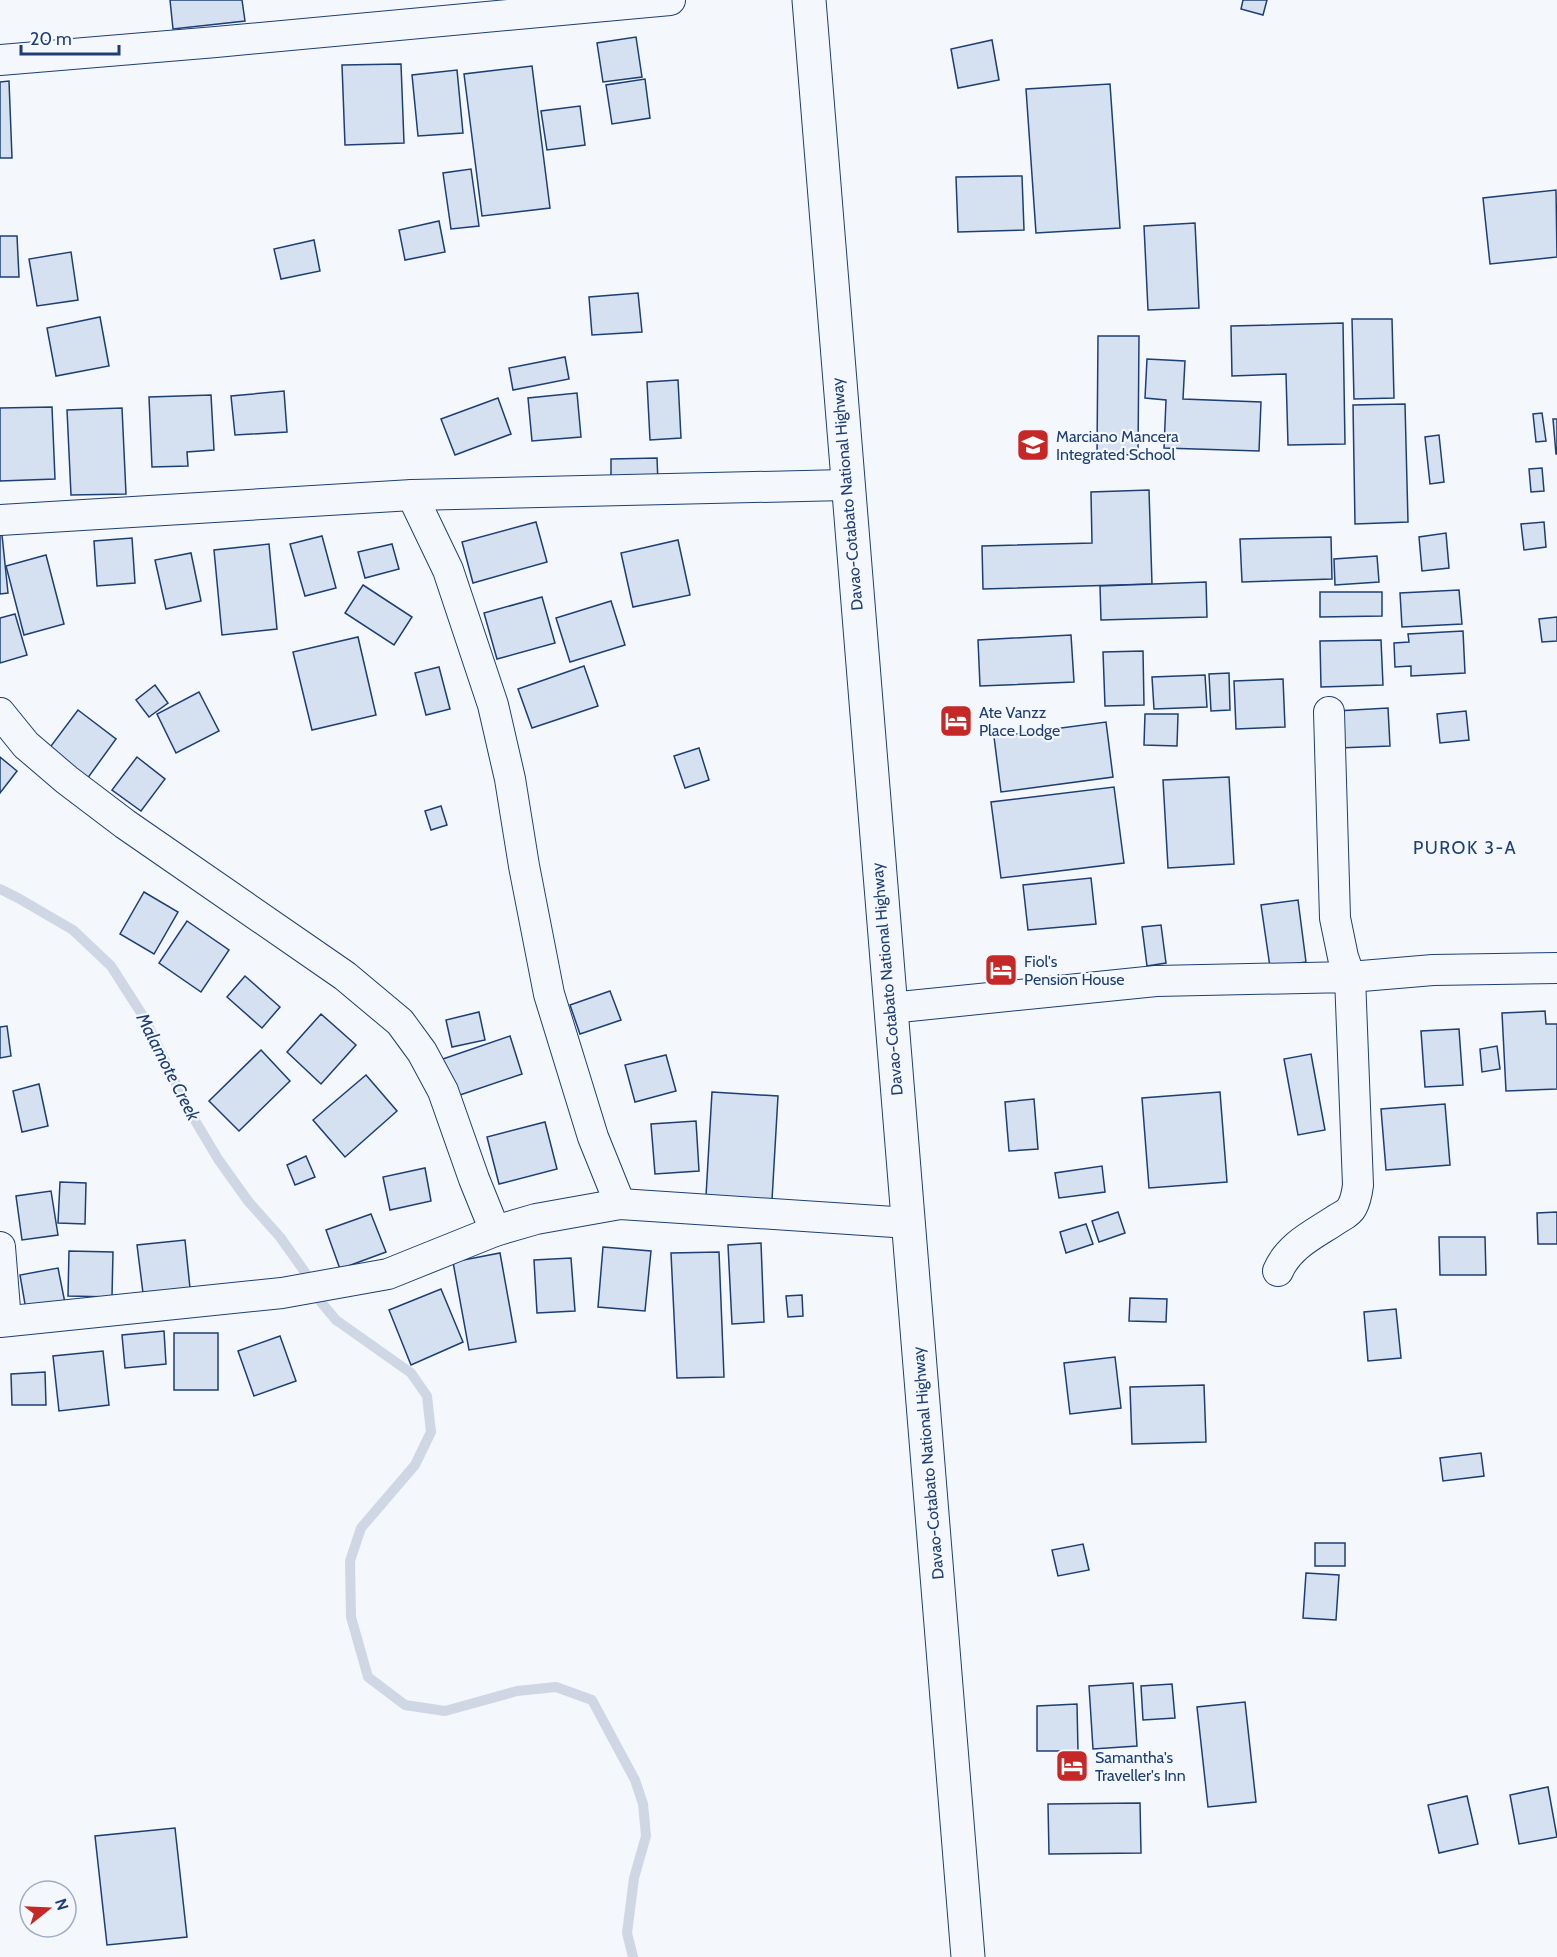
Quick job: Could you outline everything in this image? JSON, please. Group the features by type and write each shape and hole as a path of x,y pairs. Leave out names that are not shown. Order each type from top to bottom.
{"highway":[{"name":"Davao-Cotabato National Highway","path":"808,0 845,485 909,1223 968,1957"}],"street":[{"path":"0,60 670,0"},
{"path":"0,520 412,495 845,485"},
{"path":"412,495 448,570 493,705 510,779 549,994 592,1137 620,1204"},
{"path":"1278,1271 1283,1260 1307,1238 1351,1210 1358,1185 1350,977 1342,957 1335,918 1329,712"},
{"path":"0,713 26,745 67,780 125,824 345,976 400,1022 423,1052 443,1091 495,1231"},
{"path":"890,1008 1156,981 1350,977 1433,970 1557,968"},
{"path":"0,1247 3,1322 242,1298 388,1274 495,1231 536,1218 620,1204 909,1223"}],"building":[{"path":"170,0 242,0 245,21 173,29"},
{"path":"1243,0 1267,0 1263,15 1241,9"},
{"path":"636,37 642,77 603,82 597,43"},
{"path":"992,40 999,80 958,88 951,49"},
{"path":"401,64 404,143 345,145 342,65"},
{"path":"532,66 550,208 482,216 464,74"},
{"path":"457,70 463,133 418,136 412,75"},
{"path":"645,79 650,118 612,124 606,85"},
{"path":"9,81 12,158 0,158 0,82"},
{"path":"1110,84 1120,228 1036,233 1026,89"},
{"path":"580,106 585,145 547,150 541,111"},
{"path":"471,169 479,226 451,229 443,173"},
{"path":"1022,176 1024,230 958,232 956,177"},
{"path":"1556,190 1557,257 1490,264 1483,198"},
{"path":"439,221 445,252 405,260 399,230"},
{"path":"1195,223 1199,308 1148,310 1144,226"},
{"path":"0,236 17,236 19,277 0,277"},
{"path":"314,240 320,271 281,279 274,249"},
{"path":"71,252 78,300 37,306 29,259"},
{"path":"638,293 642,332 592,335 589,297"},
{"path":"100,317 109,366 56,376 47,328"},
{"path":"1352,319 1392,319 1394,398 1354,399"},
{"path":"1343,323 1345,444 1288,445 1286,374 1232,376 1231,326"},
{"path":"1098,336 1139,336 1138,455 1097,454"},
{"path":"565,357 569,379 513,390 509,368"},
{"path":"1147,359 1185,361 1183,399 1261,402 1259,451 1164,448 1166,400 1145,398"},
{"path":"678,380 681,438 650,440 647,382"},
{"path":"284,391 287,432 235,435 231,396"},
{"path":"577,393 581,437 532,441 528,398"},
{"path":"211,395 214,450 187,452 188,466 152,467 149,397"},
{"path":"498,398 511,434 455,455 441,419"},
{"path":"1405,404 1408,522 1355,524 1353,405"},
{"path":"52,407 55,479 0,481 0,408"},
{"path":"122,408 126,494 71,495 67,410"},
{"path":"1542,413 1546,441 1536,442 1533,414"},
{"path":"1553,419 1557,419 1557,454 1556,454"},
{"path":"1439,435 1444,482 1430,484 1425,437"},
{"path":"657,458 658,483 611,483 611,459"},
{"path":"1542,468 1544,491 1531,492 1529,469"},
{"path":"1149,490 1152,584 983,589 982,546 1092,543 1091,492"},
{"path":"536,522 547,562 473,583 462,542"},
{"path":"1544,522 1546,547 1524,550 1521,524"},
{"path":"1446,533 1449,568 1422,571 1419,537"},
{"path":"0,535 2,535 8,593 0,594"},
{"path":"322,536 336,588 305,596 290,544"},
{"path":"1331,537 1332,579 1242,582 1240,539"},
{"path":"132,538 135,583 97,586 94,541"},
{"path":"678,540 690,595 633,607 621,553"},
{"path":"269,544 277,629 222,635 214,550"},
{"path":"392,544 399,569 365,578 358,552"},
{"path":"191,553 201,601 166,609 155,560"},
{"path":"46,555 64,624 24,635 6,566"},
{"path":"1377,556 1379,582 1335,585 1334,559"},
{"path":"1206,582 1207,617 1101,620 1100,586"},
{"path":"363,585 412,617 394,645 345,613"},
{"path":"1459,590 1462,624 1402,627 1400,593"},
{"path":"1320,592 1382,592 1382,616 1320,617"},
{"path":"542,597 555,643 497,659 484,613"},
{"path":"611,601 625,645 570,662 556,618"},
{"path":"15,614 27,655 0,663 0,618"},
{"path":"1557,617 1557,641 1542,642 1539,619"},
{"path":"1463,631 1465,673 1411,676 1411,666 1395,667 1394,643 1409,642 1408,634"},
{"path":"1071,635 1074,682 980,686 978,640"},
{"path":"358,637 376,715 312,730 293,652"},
{"path":"1381,640 1383,685 1321,687 1320,641"},
{"path":"1143,651 1144,705 1105,706 1103,652"},
{"path":"584,666 598,706 532,728 518,689"},
{"path":"439,667 450,709 426,715 415,673"},
{"path":"1229,673 1230,710 1211,711 1209,674"},
{"path":"1205,675 1207,707 1154,709 1152,677"},
{"path":"1283,679 1285,727 1236,729 1234,681"},
{"path":"155,685 168,703 149,717 136,700"},
{"path":"199,692 219,731 176,753 157,714"},
{"path":"1388,708 1390,746 1338,748 1336,711"},
{"path":"78,710 116,739 87,779 48,750"},
{"path":"1466,711 1469,740 1440,743 1437,714"},
{"path":"1145,714 1178,714 1177,746 1144,745"},
{"path":"1106,722 1113,777 1001,792 994,737"},
{"path":"699,748 709,780 685,788 674,756"},
{"path":"0,757 17,771 0,793"},
{"path":"137,757 165,779 141,811 112,790"},
{"path":"1229,777 1234,864 1168,868 1163,780"},
{"path":"1114,787 1124,863 1001,878 991,802"},
{"path":"441,806 447,825 431,830 425,811"},
{"path":"1091,878 1096,924 1028,930 1023,885"},
{"path":"144,892 178,912 154,954 120,934"},
{"path":"1298,900 1306,962 1270,967 1261,905"},
{"path":"187,921 229,950 201,992 159,963"},
{"path":"1161,925 1166,963 1147,966 1142,927"},
{"path":"245,976 280,1007 262,1028 227,997"},
{"path":"610,991 621,1020 580,1034 570,1005"},
{"path":"1545,1011 1546,1024 1557,1024 1557,1089 1506,1091 1502,1013"},
{"path":"479,1012 485,1040 452,1047 446,1020"},
{"path":"321,1014 356,1045 321,1084 287,1052"},
{"path":"7,1026 11,1056 0,1058 0,1027"},
{"path":"1459,1029 1463,1085 1425,1087 1421,1031"},
{"path":"510,1036 522,1074 451,1098 437,1061"},
{"path":"1497,1046 1500,1069 1482,1072 1480,1049"},
{"path":"261,1050 290,1081 239,1131 209,1101"},
{"path":"1311,1054 1325,1130 1298,1135 1284,1059"},
{"path":"666,1055 676,1091 635,1102 625,1065"},
{"path":"366,1075 397,1111 345,1157 313,1120"},
{"path":"39,1084 48,1126 22,1132 13,1091"},
{"path":"712,1092 778,1096 772,1200 706,1196"},
{"path":"1220,1092 1227,1182 1149,1188 1142,1098"},
{"path":"1034,1099 1038,1149 1009,1151 1005,1102"},
{"path":"1445,1104 1450,1165 1386,1170 1381,1109"},
{"path":"696,1121 699,1171 655,1174 651,1124"},
{"path":"545,1122 557,1169 499,1184 487,1137"},
{"path":"306,1156 315,1177 295,1185 287,1165"},
{"path":"1102,1166 1105,1192 1059,1198 1055,1173"},
{"path":"425,1168 431,1201 390,1210 383,1177"},
{"path":"60,1182 86,1183 85,1224 58,1223"},
{"path":"51,1191 58,1235 22,1240 16,1196"},
{"path":"1118,1212 1125,1233 1099,1242 1092,1221"},
{"path":"1557,1212 1557,1244 1538,1244 1537,1213"},
{"path":"371,1214 386,1252 340,1269 326,1230"},
{"path":"1086,1224 1093,1244 1066,1253 1060,1232"},
{"path":"1439,1237 1485,1237 1486,1275 1440,1275"},
{"path":"185,1240 190,1288 143,1293 137,1245"},
{"path":"761,1243 764,1322 732,1324 728,1245"},
{"path":"603,1247 651,1251 645,1311 598,1307"},
{"path":"69,1251 113,1252 112,1297 68,1296"},
{"path":"719,1252 724,1377 677,1378 671,1253"},
{"path":"500,1253 516,1342 469,1350 453,1262"},
{"path":"571,1258 575,1311 537,1313 534,1260"},
{"path":"58,1268 65,1303 26,1310 20,1275"},
{"path":"441,1289 463,1342 411,1365 389,1310"},
{"path":"802,1295 803,1316 788,1317 786,1296"},
{"path":"1130,1298 1167,1299 1166,1322 1129,1321"},
{"path":"1396,1309 1401,1358 1368,1361 1364,1312"},
{"path":"164,1331 166,1364 125,1368 122,1335"},
{"path":"174,1333 218,1333 218,1390 174,1390"},
{"path":"280,1336 296,1381 254,1396 238,1351"},
{"path":"103,1351 109,1405 59,1411 53,1356"},
{"path":"1115,1357 1121,1408 1070,1414 1064,1363"},
{"path":"45,1372 46,1405 12,1405 11,1374"},
{"path":"1204,1385 1206,1442 1132,1444 1130,1387"},
{"path":"1481,1453 1484,1476 1443,1481 1440,1458"},
{"path":"1315,1543 1345,1543 1345,1566 1315,1566"},
{"path":"1083,1544 1089,1570 1058,1576 1052,1550"},
{"path":"1306,1573 1339,1575 1336,1620 1303,1618"},
{"path":"1133,1683 1137,1746 1093,1749 1089,1686"},
{"path":"1172,1684 1175,1718 1143,1720 1141,1686"},
{"path":"1245,1702 1256,1802 1208,1807 1197,1707"},
{"path":"1077,1704 1078,1751 1037,1751 1037,1706"},
{"path":"1548,1787 1557,1837 1519,1844 1510,1795"},
{"path":"1467,1796 1478,1844 1439,1853 1428,1805"},
{"path":"1140,1803 1141,1853 1049,1854 1048,1804"},
{"path":"175,1828 187,1937 107,1945 95,1836"}],"waterway":[{"name":"Malamote Creek","path":"0,889 73,930 111,966 145,1019 187,1107 218,1159 307,1275"},
{"name":"Malamote Creek","path":"320,1301 336,1320 411,1373 427,1396 431,1432 415,1465 361,1528 350,1561 351,1617 368,1677 405,1705 445,1711 517,1691 556,1687 592,1700 635,1780 643,1804 646,1836 634,1878 627,1933 633,1957"}],"place":[{"name":"Marciano Mancera Integrated School","path":"1033,445"},
{"name":"Ate Vanzz Place Lodge","path":"956,721"},
{"name":"Fiol's Pension House","path":"1001,970"},
{"name":"Samantha's Traveller's Inn","path":"1072,1766"}],"district":[{"name":"PUROK 3-A","path":"1465,848"}]}
